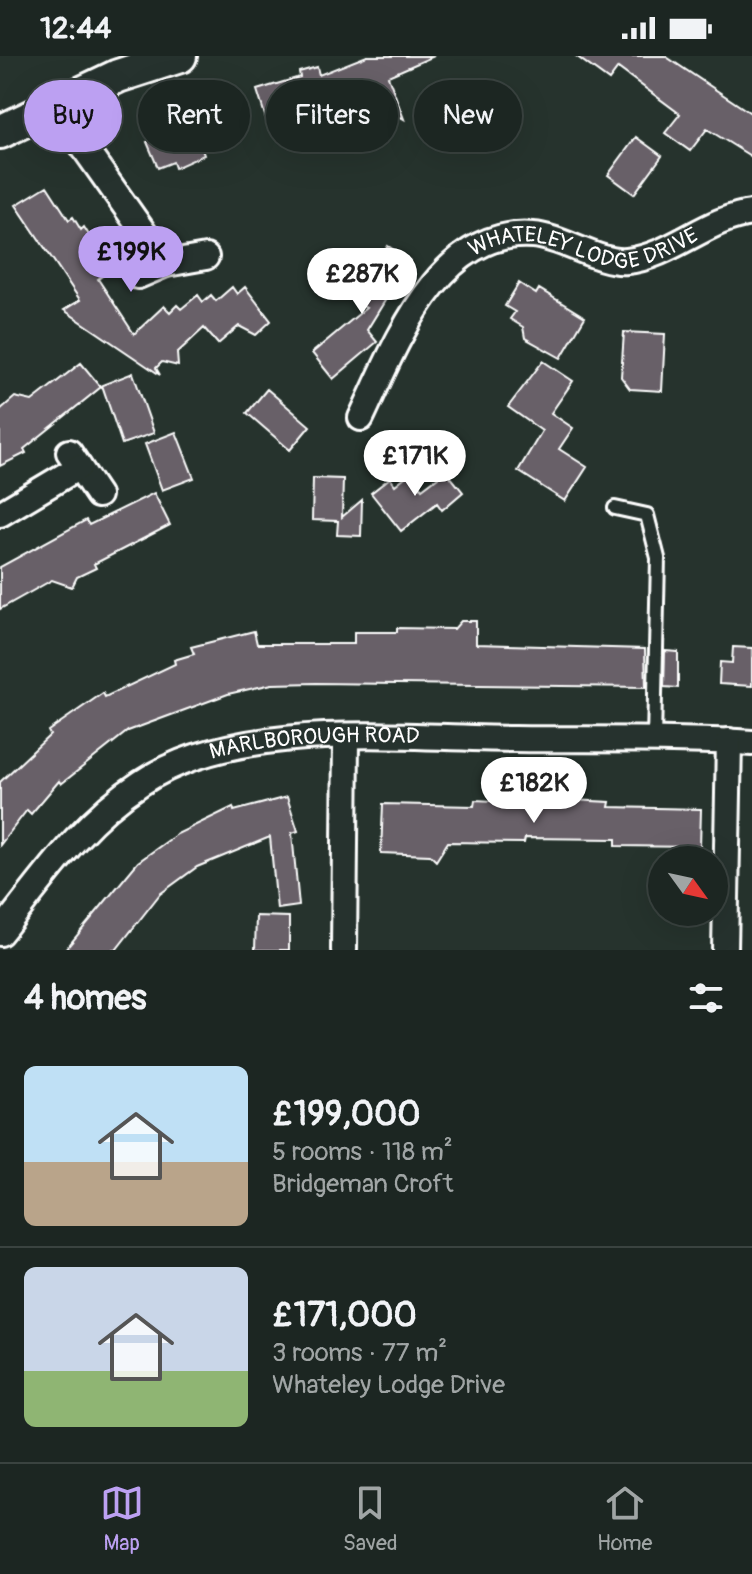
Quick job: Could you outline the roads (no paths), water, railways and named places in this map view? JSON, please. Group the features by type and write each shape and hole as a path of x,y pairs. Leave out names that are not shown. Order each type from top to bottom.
{"main road":[{"path":"109,80 180,56"},
{"path":"0,132 24,119"}],"street":[{"path":"87,152 166,264"},
{"name":"WHATELEY LODGE DRIVE","path":"361,418 402,332 441,275 466,250 494,237 535,235 623,262 645,258 733,215 752,213"},
{"path":"138,276 166,264 206,257"},
{"path":"0,514 74,460 98,495"},
{"path":"344,950 346,738"},
{"name":"MARLBOROUGH ROAD","path":"0,933 101,812 142,782 183,762 227,747 268,740 346,738 740,742"},
{"path":"725,950 740,742"}],"lane":[{"path":"615,508 647,515 658,558 654,740"}]}
